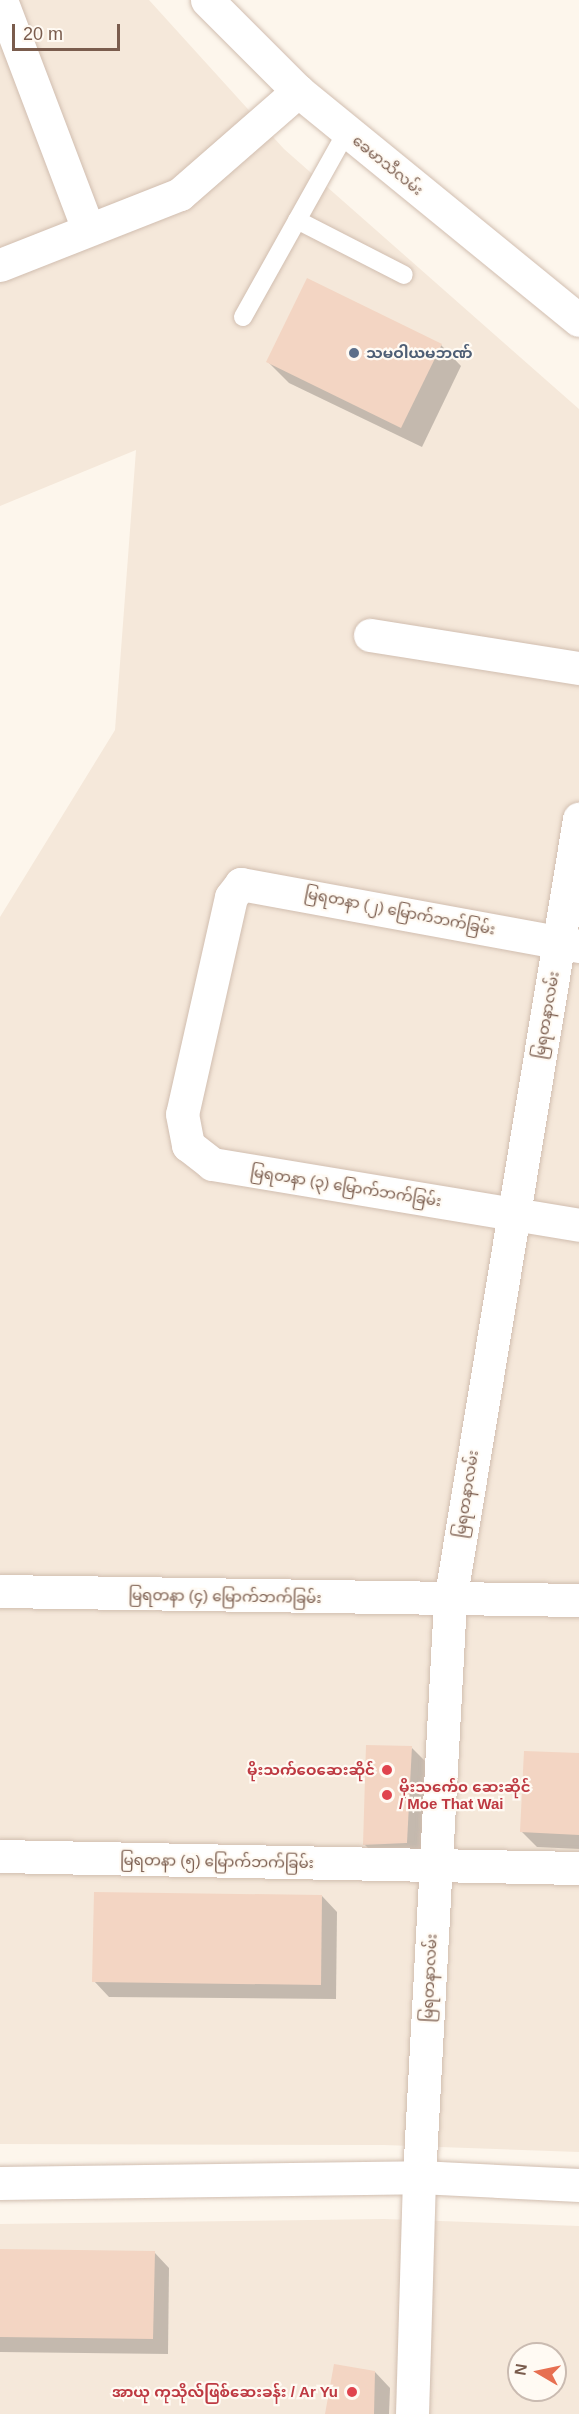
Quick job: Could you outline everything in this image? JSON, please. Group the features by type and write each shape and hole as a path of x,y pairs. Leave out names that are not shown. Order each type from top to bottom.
{"street":[{"path":"2,0 88,229"},
{"name":"ခေမာသီလမ်း","path":"207,0 298,91 579,320"},
{"path":"0,265 180,194 298,91"},
{"path":"369,634 579,668"},
{"name":"မြရတနာလမ်း","path":"412,2414 419,2177 450,1601 510,1213 569,944 579,819"},
{"name":"မြရတနာ (၂) မြောက်ဘက်ခြမ်း","path":"188,1145 182,1114 231,897 242,884 569,944"},
{"name":"မြရတနာ (၃) မြောက်ဘက်ခြမ်း","path":"188,1145 212,1164 579,1225"},
{"name":"မြရတနာ (၄) မြောက်ဘက်ခြမ်း","path":"0,1591 450,1601 579,1600"},
{"name":"မြရတနာ (၅) မြောက်ဘက်ခြမ်း","path":"0,1856 579,1868"},
{"path":"0,2183 419,2177 579,2185"}],"lane":[{"path":"243,317 347,131"},
{"path":"297,220 404,275"}],"shaded area":[{"path":"0,0 149,0 284,149 579,409 579,2152 384,2145 0,2144 0,917 115,730 136,450 0,506"},
{"path":"384,2219 579,2226 579,2414 0,2414 0,2224"}],"building":[{"name":"သမဝါယမဘဏ်","path":"307,278 442,344 401,428 266,362"},
{"name":"မိုးသက်ေ၀ ဆေးဆိုင် / Moe That Wai","path":"366,1745 412,1746 407,1843 363,1845"},
{"path":"524,1751 579,1753 579,1835 520,1832"},
{"path":"94,1892 322,1895 321,1985 92,1982"},
{"path":"0,2249 155,2251 153,2339 0,2337"},
{"name":"အာယု ကုသိုလ်ဖြစ်ဆေးခန်း / Ar Yu","path":"334,2364 375,2371 374,2414 325,2414"}],"place":[{"name":"သမဝါယမဘဏ်","path":"354,353"},
{"name":"မိုးသက်ဝေဆေးဆိုင်","path":"387,1770"},
{"name":"မိုးသက်ေ၀ ဆေးဆိုင် / Moe That Wai","path":"387,1795"},
{"name":"အာယု ကုသိုလ်ဖြစ်ဆေးခန်း / Ar Yu","path":"352,2392"}]}
